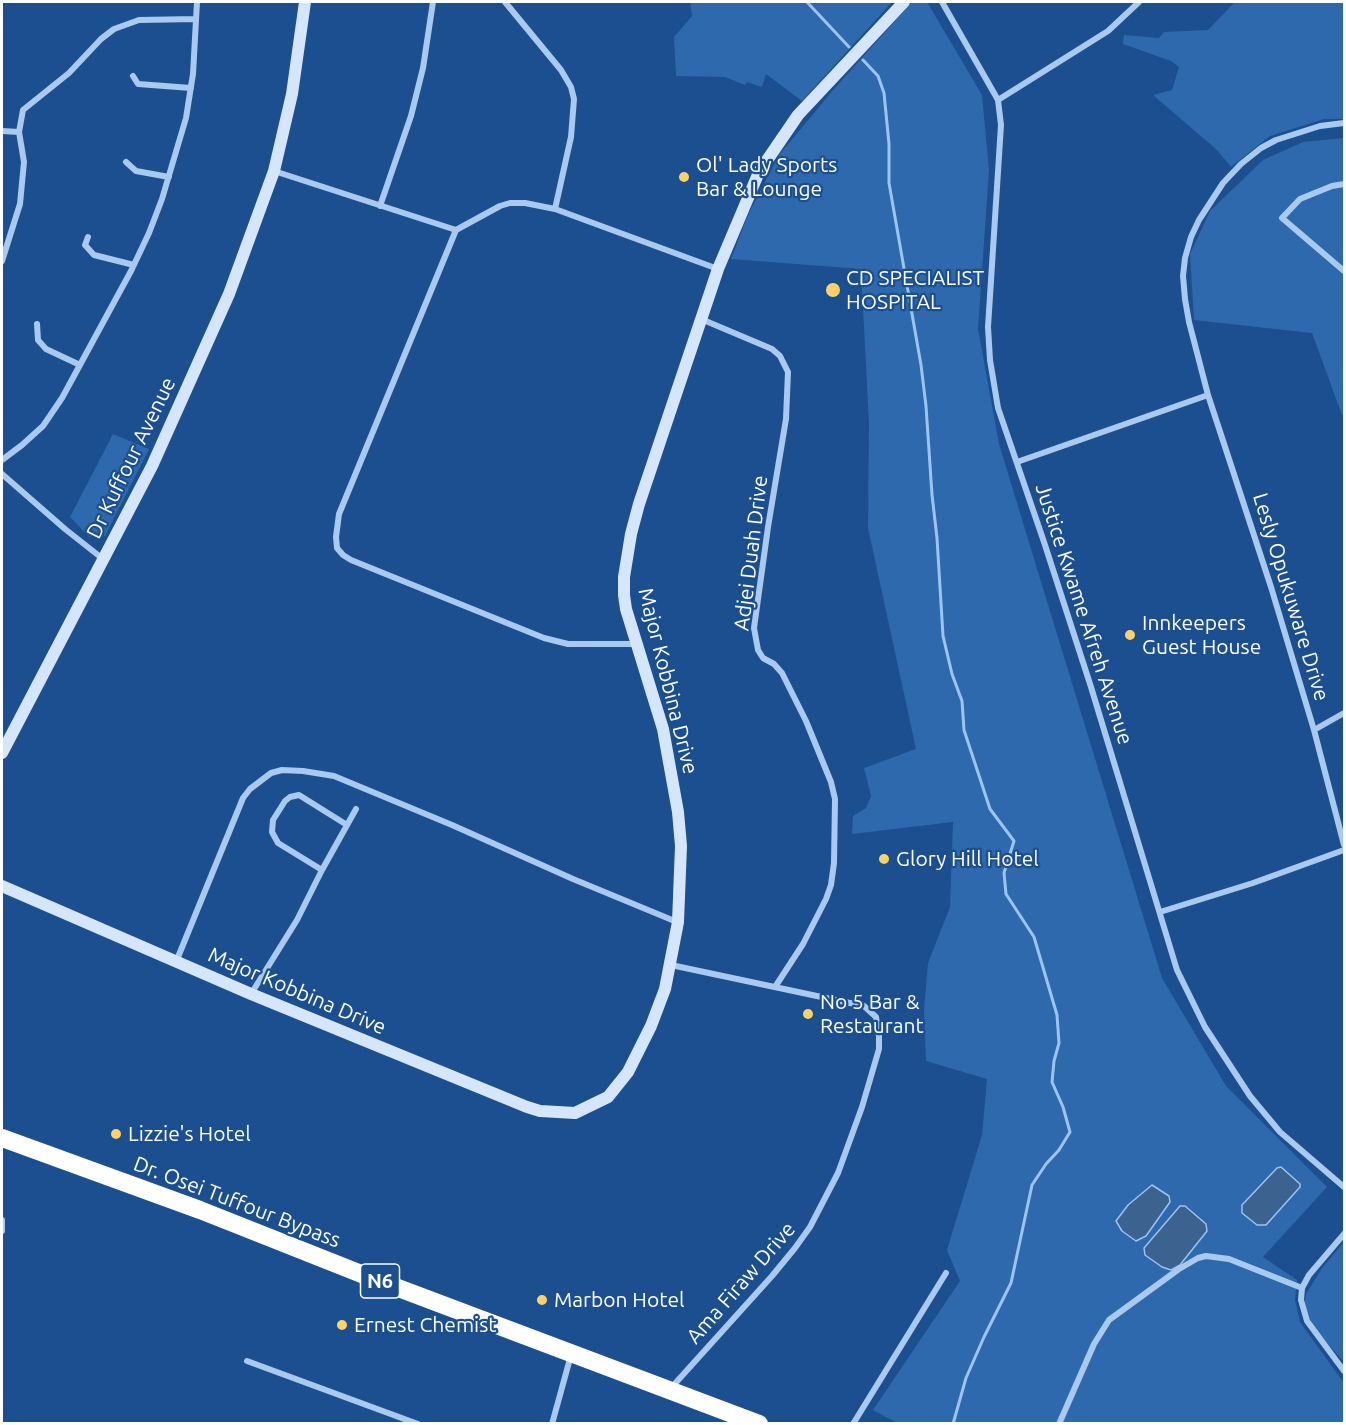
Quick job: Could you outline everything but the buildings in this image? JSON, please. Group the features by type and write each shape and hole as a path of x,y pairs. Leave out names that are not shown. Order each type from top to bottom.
{"highway":[{"name":"Dr. Osei Tuffour Bypass","path":"2,1138 211,1214 369,1277 759,1424"}],"street":[{"path":"2,460 22,446 43,426 62,398 134,265 162,199 186,118 191,88 197,2"},
{"name":"Dr Kuffour Avenue","path":"2,753 152,466 229,294 274,171 292,94 305,2"},
{"path":"380,206 411,116 433,2"},
{"path":"506,2 561,70 571,87 574,99 571,137 555,208"},
{"name":"Major Kobbina Drive","path":"2,886 251,994 527,1107 540,1111 575,1113 608,1097 628,1072 651,1026 665,989 678,922 681,846 678,812 663,729 626,609 624,595 624,577 631,534 639,504 718,269 759,172 798,115 904,2"},
{"name":"Justice Kwame Afreh Avenue","path":"942,2 998,100 1000,134 988,327 990,360 998,408 1161,912 1177,970 1229,1066 1250,1096 1280,1132 1344,1187"},
{"path":"998,100 1108,31 1139,2"},
{"path":"2,261 20,204 24,162 19,132 23,110 69,73 101,39 114,29 139,20 196,19"},
{"path":"133,76 138,84 191,88"},
{"name":"Lesly Opukuware Drive","path":"1344,123 1320,126 1276,140 1261,148 1241,164 1223,183 1199,220 1185,258 1185,299 1208,395 1268,576 1314,730 1344,845"},
{"path":"2,132 19,132"},
{"path":"126,162 136,171 169,177"},
{"path":"274,171 456,230"},
{"path":"1344,184 1332,186 1300,199 1282,218 1344,271"},
{"path":"638,644 568,644 544,638 351,560 337,548 336,531 339,514 456,230 500,206 525,203 555,208 718,269"},
{"path":"2,237 10,238"},
{"path":"88,237 86,245 94,255 134,265"},
{"name":"Adjei Duah Drive","path":"701,319 772,349 780,356 788,372 786,419 754,628 758,650 763,658 774,664 782,673 806,721 831,782 835,799 834,863 831,885 826,899 803,944 775,987"},
{"path":"37,324 38,340 46,349 80,365"},
{"path":"1017,462 1208,395"},
{"path":"2,474 103,559"},
{"path":"1314,730 1344,713"},
{"path":"176,962 243,798 250,789 271,773 282,770 334,776 678,922"},
{"path":"322,870 278,843 272,832 273,820 290,796 299,795 347,825"},
{"path":"251,994 297,920 356,809"},
{"path":"1161,912 1253,883 1344,850"},
{"name":"Ama Firaw Drive","path":"669,1391 772,1276 810,1227 838,1173 862,1107 879,1049 876,1017 864,1006 671,965"},
{"path":"2,1220 2,1231"},
{"path":"1344,1234 1309,1275 1302,1288 1301,1300 1307,1321 1344,1371"},
{"path":"1059,1424 1094,1344 1109,1320 1179,1269 1198,1258 1206,1256 1229,1259 1302,1288"},
{"path":"853,1424 946,1273"},
{"path":"552,1424 572,1354"},
{"path":"247,1361 418,1424"}],"shaded area":[{"path":"690,2 892,2 802,101 766,74 762,87 747,82 745,85 725,77 676,76 674,37 692,16"},
{"path":"912,2 927,2 982,95 989,170 978,329 999,444 1162,978 1226,1086 1327,1187 1263,1257 1297,1280 1295,1300 1300,1322 1344,1383 1344,1423 899,1424 873,1410 960,1281 947,1250 982,1135 987,1079 926,1061 924,1010 928,963 950,907 953,822 852,834 853,816 866,808 871,796 864,768 916,749 868,528 869,424 861,269 731,259 748,215 779,155"},
{"path":"1235,2 1344,2 1344,119 1324,119 1270,136 1231,167 1217,150 1153,95 1172,90 1179,67 1171,61 1123,44 1124,35 1159,38 1164,32 1208,30"},
{"path":"1344,138 1344,414 1342,415 1312,333 1194,320 1190,254 1210,211 1263,160 1303,142"},
{"path":"113,434 149,449 105,536 89,537 70,517"},
{"path":"1281,1167 1300,1184 1300,1187 1266,1225 1257,1225 1242,1213 1242,1205 1277,1168"},
{"path":"1152,1185 1169,1196 1170,1202 1146,1236 1136,1241 1122,1231 1116,1221 1128,1205"},
{"path":"1180,1206 1185,1206 1206,1224 1207,1231 1180,1265 1171,1270 1162,1267 1145,1255 1144,1248"},
{"path":"1344,1242 1344,1362 1314,1328 1304,1307 1306,1294 1322,1268"}],"waterway":[{"path":"807,2 849,47"},
{"path":"863,60 878,76 884,93 889,144 889,183 926,406 943,636 952,674 962,701 964,730 990,809 1014,841 1004,873 1006,894 1034,937 1057,1015 1059,1043 1052,1082 1063,1107 1070,1132 1032,1185 1011,1283 966,1378 953,1424"}],"place":[{"name":"Ol' Lady Sports Bar & Lounge","path":"684,177"},
{"name":"CD SPECIALIST HOSPITAL","path":"833,290"},
{"name":"Innkeepers Guest House","path":"1130,635"},
{"name":"Glory Hill Hotel","path":"884,859"},
{"name":"No 5 Bar & Restaurant","path":"808,1014"},
{"name":"Lizzie's Hotel","path":"116,1134"},
{"name":"Marbon Hotel","path":"542,1300"},
{"name":"Ernest Chemist","path":"342,1325"}]}
